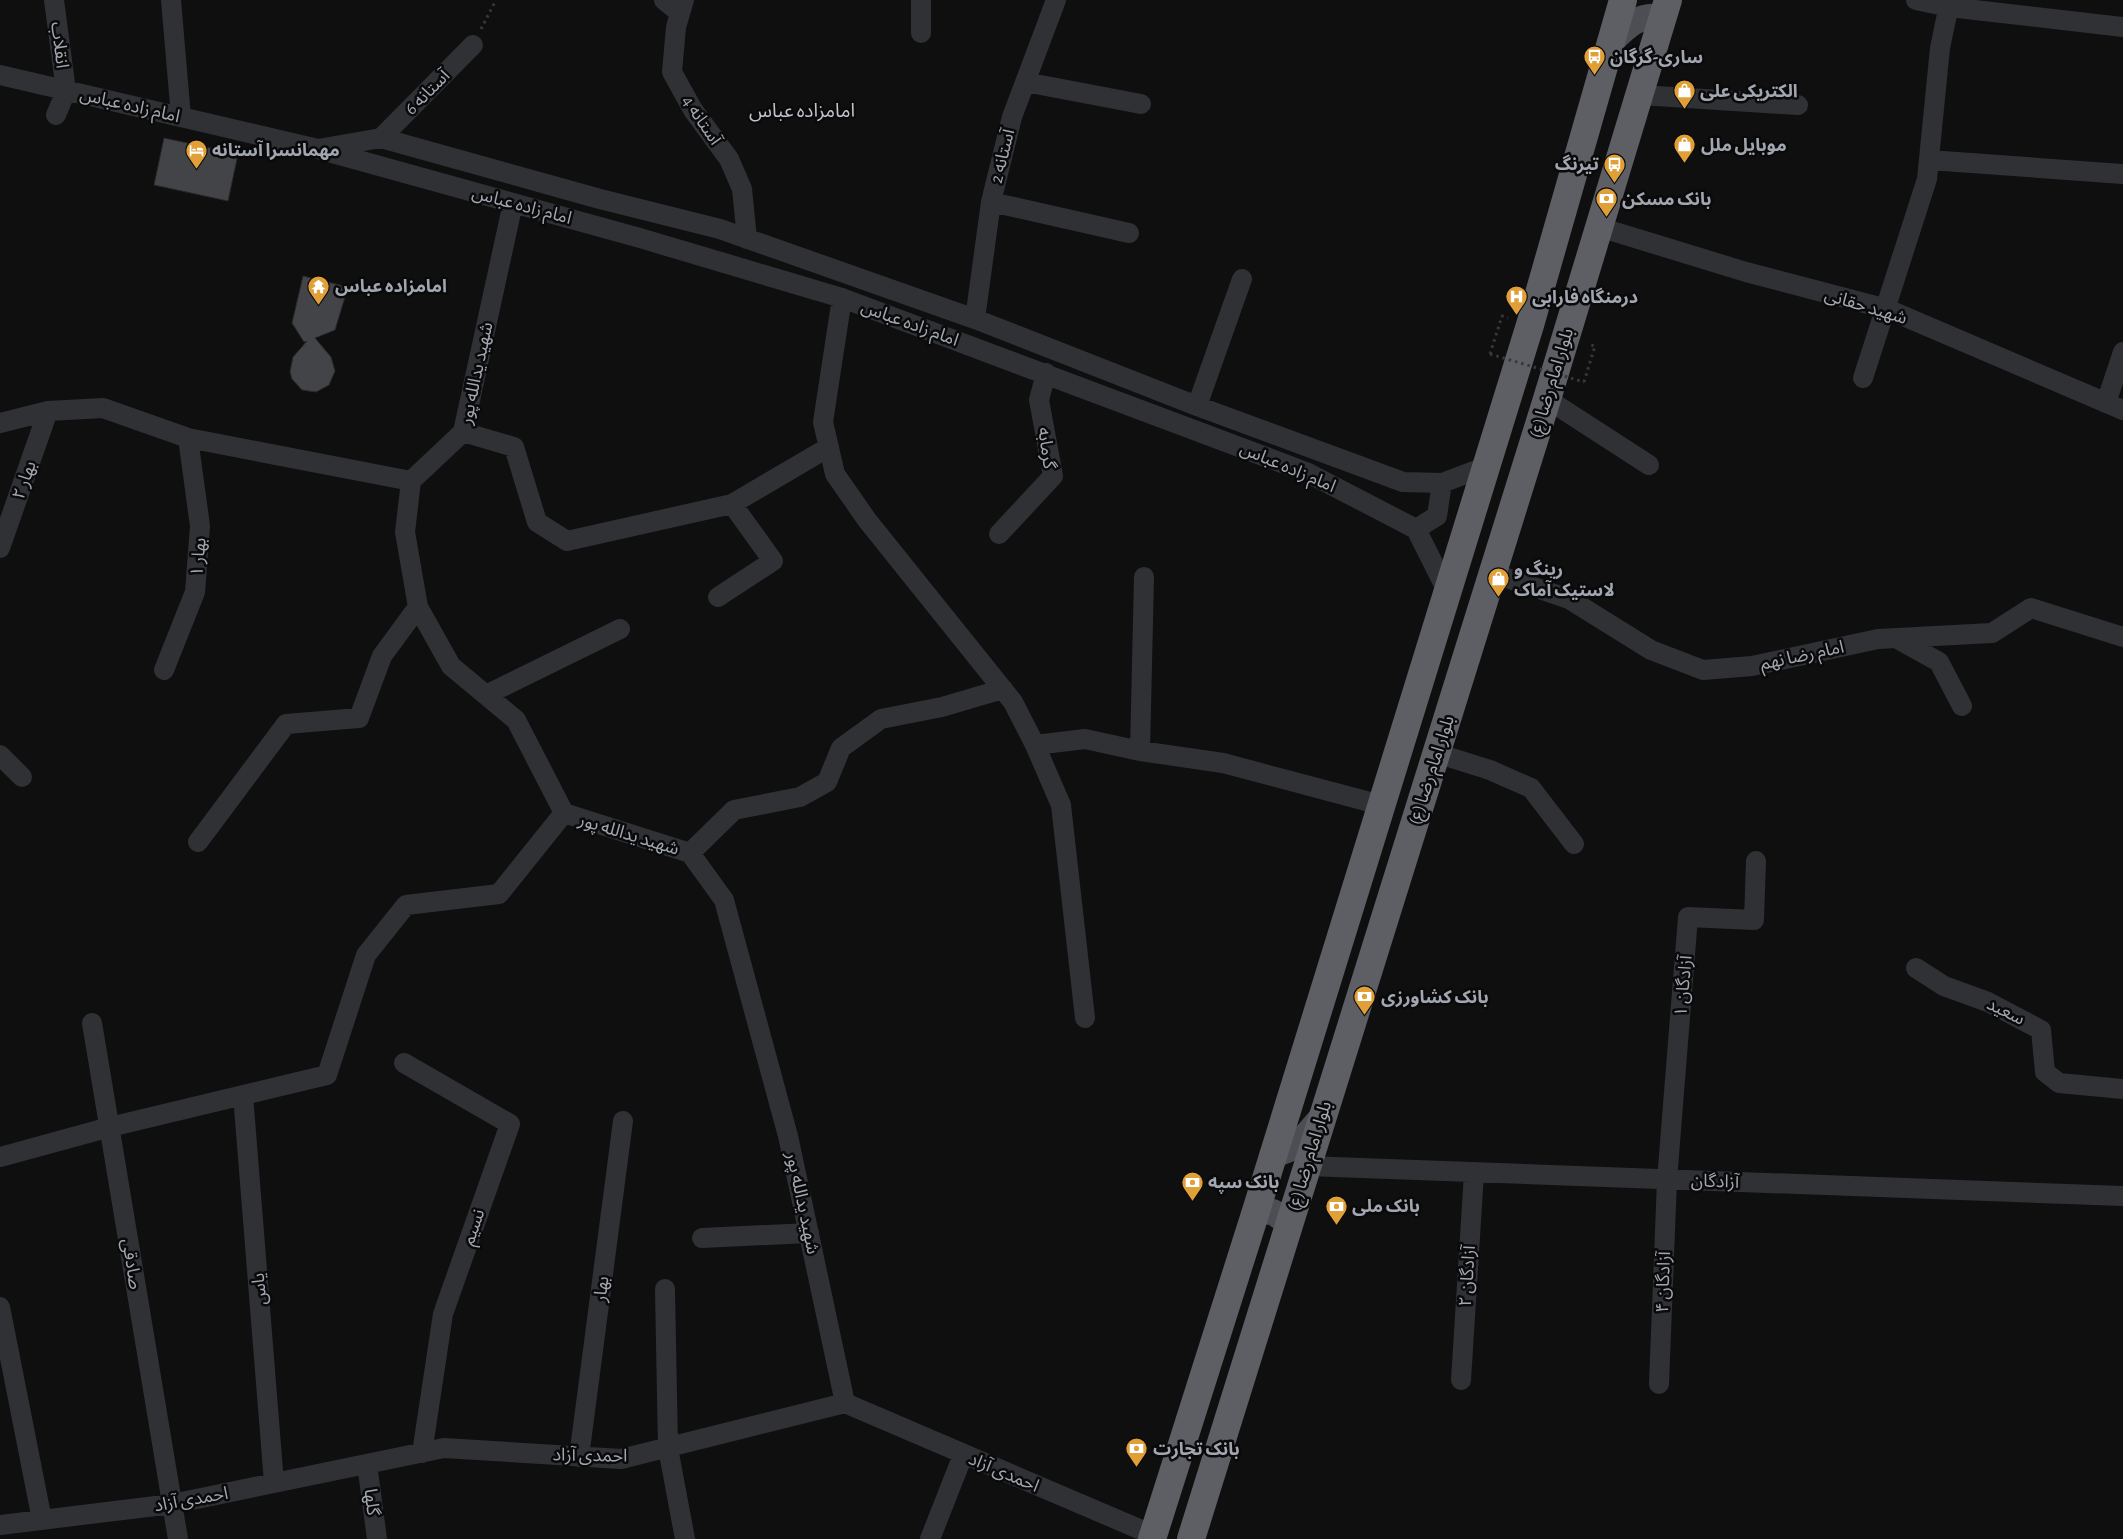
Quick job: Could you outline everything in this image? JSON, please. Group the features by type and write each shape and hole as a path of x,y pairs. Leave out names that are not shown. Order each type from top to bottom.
{"highway":[{"name":"بلوار امام رضا (ع)","path":"1152,1537 1256,1211 1530,325 1623,0"},
{"name":"بلوار امام رضا (ع)","path":"1190,1539 1547,399 1665,9"}],"main road":[{"path":"1610,43 1624,28 1645,16 1665,9"},
{"path":"1272,1156 1297,1146 1322,1117"},
{"path":"1256,1211 1273,1212 1282,1216 1289,1223"}],"street":[{"name":"انقلاب","path":"54,0 66,90"},
{"path":"171,0 181,117"},
{"path":"664,0 682,7"},
{"path":"921,0 921,33"},
{"name":"آستانه 2","path":"975,319 991,202 1012,117 1056,0"},
{"path":"1916,0 2123,27"},
{"path":"1863,378 1887,309 1927,179 1940,48 1949,3"},
{"name":"آستانه 4","path":"682,7 676,27 672,72 693,110 729,159 742,189 747,238"},
{"name":"آستانه 6","path":"381,138 473,45"},
{"name":"امام زاده عباس","path":"0,75 318,149 842,298 1306,472 1416,529"},
{"path":"1025,82 1141,104"},
{"path":"56,115 66,90"},
{"path":"1640,95 1798,105"},
{"name":"امام زاده عباس","path":"318,149 381,138 600,199 720,229 975,319 1197,406 1403,482 1442,483 1486,466"},
{"path":"1929,160 2123,174"},
{"path":"991,202 1129,233"},
{"name":"شهید یدالله پور","path":"513,203 463,432 411,481 405,532 418,607 451,666 516,720 564,813 690,853 724,900 788,1136 845,1403"},
{"name":"شهید حقانی","path":"1599,227 1746,272 1887,309 2114,406"},
{"path":"1197,406 1242,279"},
{"path":"842,298 823,422 835,474 867,520 1013,702 1036,745 1061,805 1085,1018"},
{"path":"2114,406 2123,352"},
{"name":"گرمابه","path":"999,534 1053,476 1039,400 1046,373"},
{"path":"1547,399 1649,465"},
{"path":"0,423 48,411 103,408 188,438 411,481"},
{"name":"بهار ۲","path":"0,548 48,411"},
{"path":"463,432 514,447 538,522 567,540 732,504 829,447"},
{"name":"بهار ۱","path":"164,670 195,592 200,526 188,438"},
{"path":"1442,483 1437,516 1416,529 1448,591"},
{"path":"718,597 773,560 732,504"},
{"name":"امام رضا نهم","path":"1492,573 1569,599 1651,650 1703,670 1752,666 1878,639 1992,633 2031,608 2123,637"},
{"path":"1140,751 1144,577"},
{"path":"198,842 286,724 359,718 382,656 418,607"},
{"path":"486,695 620,629"},
{"path":"1896,638 1939,662 1962,706"},
{"path":"690,853 734,810 800,797 827,782 840,748 881,719 942,707 1003,689"},
{"path":"1036,745 1085,739 1140,751 1223,763 1381,805"},
{"path":"1436,753 1490,770 1531,788 1574,844"},
{"path":"0,755 22,777"},
{"path":"0,1157 110,1126 328,1075 366,955 406,905 499,894 564,813"},
{"name":"آزادگان ۱","path":"1667,1180 1688,917 1754,920 1756,861"},
{"name":"سعید","path":"1916,968 1944,986 1988,1002 2041,1030 2045,1072 2059,1083 2123,1089"},
{"name":"صادقی","path":"92,1023 178,1539"},
{"name":"نسیم","path":"404,1062 510,1124 443,1314 422,1453"},
{"name":"یاس","path":"243,1095 274,1483"},
{"name":"بهار","path":"579,1457 623,1121"},
{"name":"آزادگان","path":"1307,1166 2123,1196"},
{"name":"آزادگان ۲","path":"1461,1380 1474,1173"},
{"name":"آزادگان ۴","path":"1659,1384 1667,1180"},
{"path":"702,1238 809,1233"},
{"path":"665,1289 668,1448 685,1539"},
{"path":"0,1307 42,1520"},
{"name":"احمدی آزاد","path":"0,1525 172,1504 444,1448 621,1460 845,1403 1152,1537"},
{"path":"930,1539 963,1454"},
{"name":"گلها","path":"367,1464 377,1539"}],"path":[{"path":"473,45 496,0"},
{"path":"1490,354 1584,382"}],"building":[{"name":"مهمانسرا آستانه","path":"164,138 238,154 228,201 154,185"},
{"path":"303,276 348,287 335,330 315,338 331,357 335,371 329,385 316,392 302,390 292,379 290,372 293,357 307,341 304,342 292,323"}],"place":[{"name":"ساری-گرگان","path":"1594,76"},
{"name":"الکتریکی علی","path":"1684,110"},
{"name":"موبایل ملل","path":"1685,164"},
{"name":"مهمانسرا آستانه","path":"196,169"},
{"name":"تیرنگ","path":"1615,183"},
{"name":"بانک مسکن","path":"1606,218"},
{"name":"امامزاده عباس","path":"319,305"},
{"name":"درمنگاه فارابی","path":"1516,316"},
{"name":"رینگ و لاستیک آماک","path":"1498,598"},
{"name":"بانک کشاورزی","path":"1365,1016"},
{"name":"بانک سپه","path":"1192,1201"},
{"name":"بانک ملی","path":"1336,1225"},
{"name":"بانک تجارت","path":"1137,1468"}],"district":[{"name":"امامزاده عباس","path":"802,110"}]}
